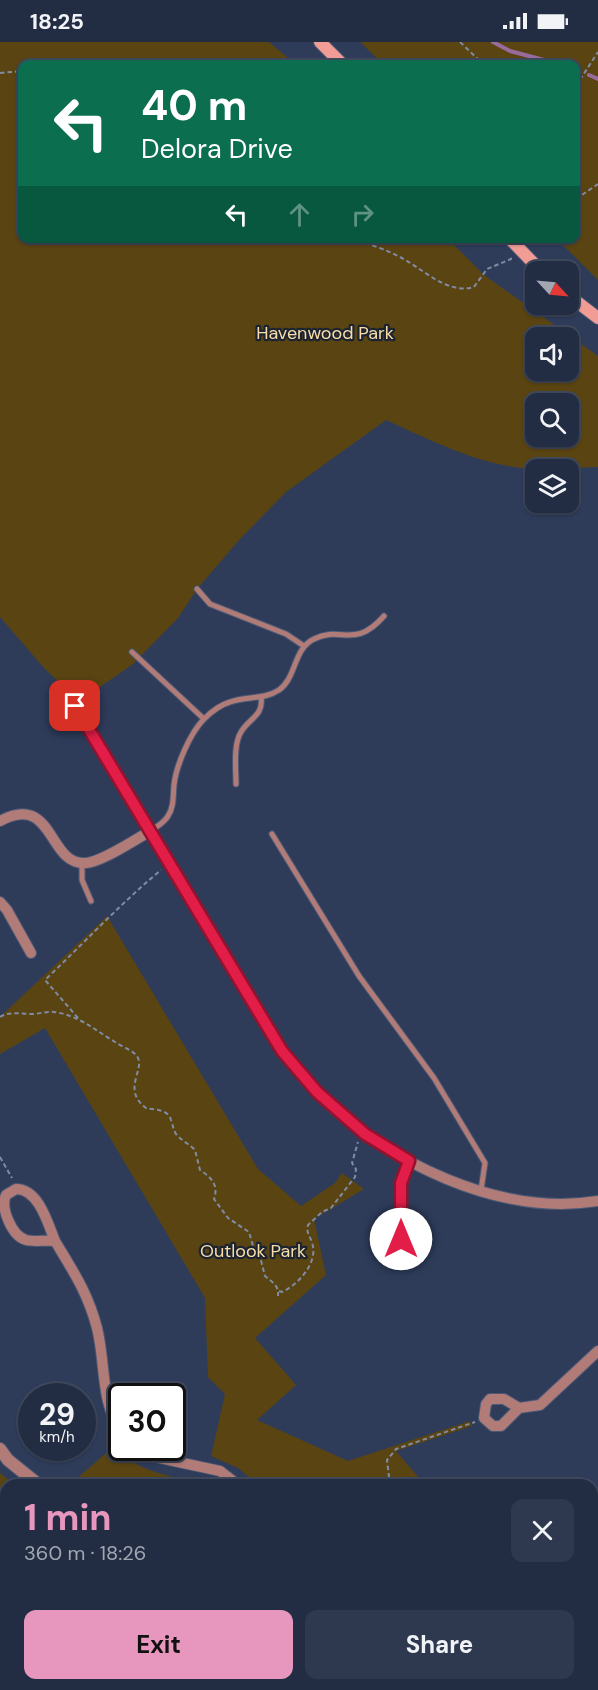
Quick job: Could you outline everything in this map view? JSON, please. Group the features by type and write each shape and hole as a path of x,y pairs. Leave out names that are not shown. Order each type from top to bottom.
{"main road":[{"path":"320,42 338,60"},
{"path":"507,244 528,261"},
{"path":"579,303 598,318"}],"street":[{"path":"75,706 282,1051 317,1092 365,1134 409,1161 444,1177 512,1199 571,1204 598,1201"},
{"path":"0,821 14,815 37,819 51,832 66,856 82,864 98,860 149,832"},
{"path":"0,902 7,910 31,953"},
{"path":"399,1258 401,1183 409,1161"},
{"path":"55,1241 42,1239 28,1241 18,1235 4,1212 6,1195 22,1189 32,1195 46,1218 55,1241 86,1293 97,1330 108,1404"},
{"path":"519,1408 504,1399 490,1399 486,1404 484,1418 493,1426 501,1426 519,1408 540,1405 598,1351"},
{"path":"0,1449 8,1460 32,1479"},
{"path":"177,1461 220,1471 230,1479"}],"lane":[{"path":"197,589 210,604 286,634 304,646"},
{"path":"149,832 169,816 176,774 192,734 204,719 222,705 261,697 280,689 287,682 304,646 310,640 326,635 361,634 384,616"},
{"path":"132,652 204,719"},
{"path":"236,784 240,733 261,710 261,697"},
{"path":"272,834 359,976 434,1078 485,1163 481,1190"},
{"path":"82,864 82,880 91,901"}],"path":[{"path":"460,42 479,60"},
{"path":"580,80 598,52"},
{"path":"0,73 18,71"},
{"path":"580,196 598,184"},
{"path":"369,243 402,258 429,277 460,288 474,287 487,269 511,259 507,244"},
{"path":"169,863 135,892 45,980 78,1018 138,1057 139,1068 135,1076 135,1094 146,1108 163,1111 170,1117 172,1128 177,1135 195,1150 200,1170 210,1176 215,1185 214,1199 228,1218 249,1232 253,1246 258,1249 265,1276 275,1283 279,1291 278,1296"},
{"path":"0,1017 11,1013 53,1012 78,1018"},
{"path":"279,1291 282,1292 292,1286 309,1267 313,1244 307,1234 308,1225 316,1216 331,1208 355,1178 356,1169 352,1163 354,1150 360,1138 365,1134"},
{"path":"0,1157 14,1181 16,1190"},
{"path":"389,1479 387,1460 396,1449 484,1418"}],"green space":[{"name":"Havenwood Park","path":"0,42 269,42 290,60 18,60 18,243 452,243 484,275 525,304 525,315 540,315 557,327 525,327 525,381 579,381 579,342 598,356 598,467 579,468 579,459 525,459 525,468 496,463 458,452 386,420 286,492 240,539 197,589 178,618 133,664 100,687 66,689 44,668 0,617"},
{"path":"360,42 598,42 598,280 561,243 580,243 580,60 379,60"},
{"name":"Outlook Park","path":"107,916 258,1169 301,1206 335,1183 342,1173 364,1189 314,1219 326,1275 255,1338 296,1385 257,1420 348,1461 470,1421 472,1426 396,1451 420,1479 251,1479 238,1468 211,1456 225,1394 208,1377 205,1298 45,1028 0,1054 0,1017"},
{"path":"108,1451 108,1461 131,1461 158,1473 183,1479 76,1479"}],"waterway":[{"path":"493,42 510,51 544,60"},
{"path":"589,75 598,79"}],"route":[{"path":"75,706 282,1051 317,1092 365,1134 409,1161 401,1183 401,1239"}]}
